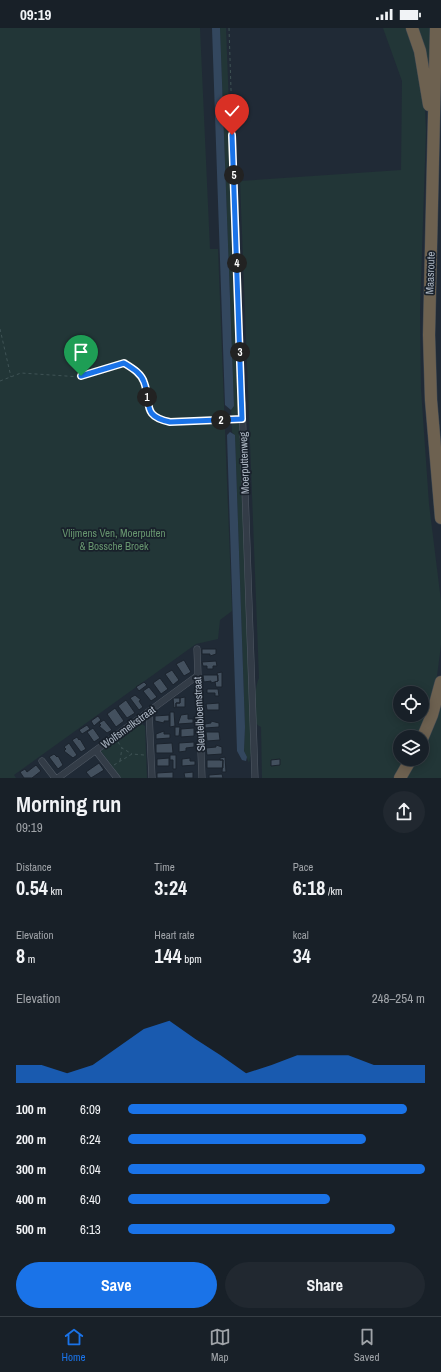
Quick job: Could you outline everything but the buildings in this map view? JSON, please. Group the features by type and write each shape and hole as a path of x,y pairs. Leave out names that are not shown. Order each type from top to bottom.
{"highway":[{"path":"412,28 424,70 433,137"},
{"name":"Maasroute","path":"436,28 429,335 432,415 441,518"},
{"path":"425,730 432,715 441,682"},
{"path":"400,778 408,766"}],"street":[{"name":"Moerputtenweg","path":"242,403 255,778"},
{"name":"Sleutelbloemstraat","path":"197,649 202,778"},
{"name":"Wolfsmelkstraat","path":"57,778 197,676"},
{"path":"149,712 152,778"},
{"path":"96,751 117,778"},
{"path":"42,760 57,778"}],"path":[{"path":"229,28 242,403"},
{"path":"0,329 11,377"},
{"path":"0,381 21,372 81,376 124,363 138,373 144,382 151,413 158,420 170,422 242,419"},
{"path":"114,737 122,748 132,754 151,755"},
{"path":"120,761 122,748"},
{"path":"109,768 132,754"}],"green space":[{"name":"Vlijmens Ven, Moerputten & Bossche Broek","path":"0,28 200,28 210,249 218,249 232,611 220,620 218,639 196,644 14,775 16,778 0,778"},
{"path":"220,28 226,28 246,547 251,753 249,763 244,751 245,727 235,436 232,432 231,410 234,406"},
{"path":"383,28 407,28 414,48 424,89 426,131 420,312 421,389 429,504 441,601 441,645 432,702 429,710 429,686 393,686 393,722 424,722 421,730 393,730 393,766 401,766 393,778 262,778 261,727 257,725 255,719 256,693 259,678 240,181 401,170 402,81"},
{"path":"414,28 431,28 430,83"},
{"path":"441,691 441,778 402,778 410,766 429,766 429,730 427,730"},
{"path":"140,723 145,726 147,778 121,778 101,751"}],"water":[{"path":"212,28 220,28 234,406 231,410 225,405"},
{"path":"230,432 235,435 245,727 244,751 247,757 246,761 242,760 237,751 227,435"}],"route":[{"path":"81,376 124,363 138,373 144,382 151,413 158,420 186,422 242,419 236,212 232,135"}]}
